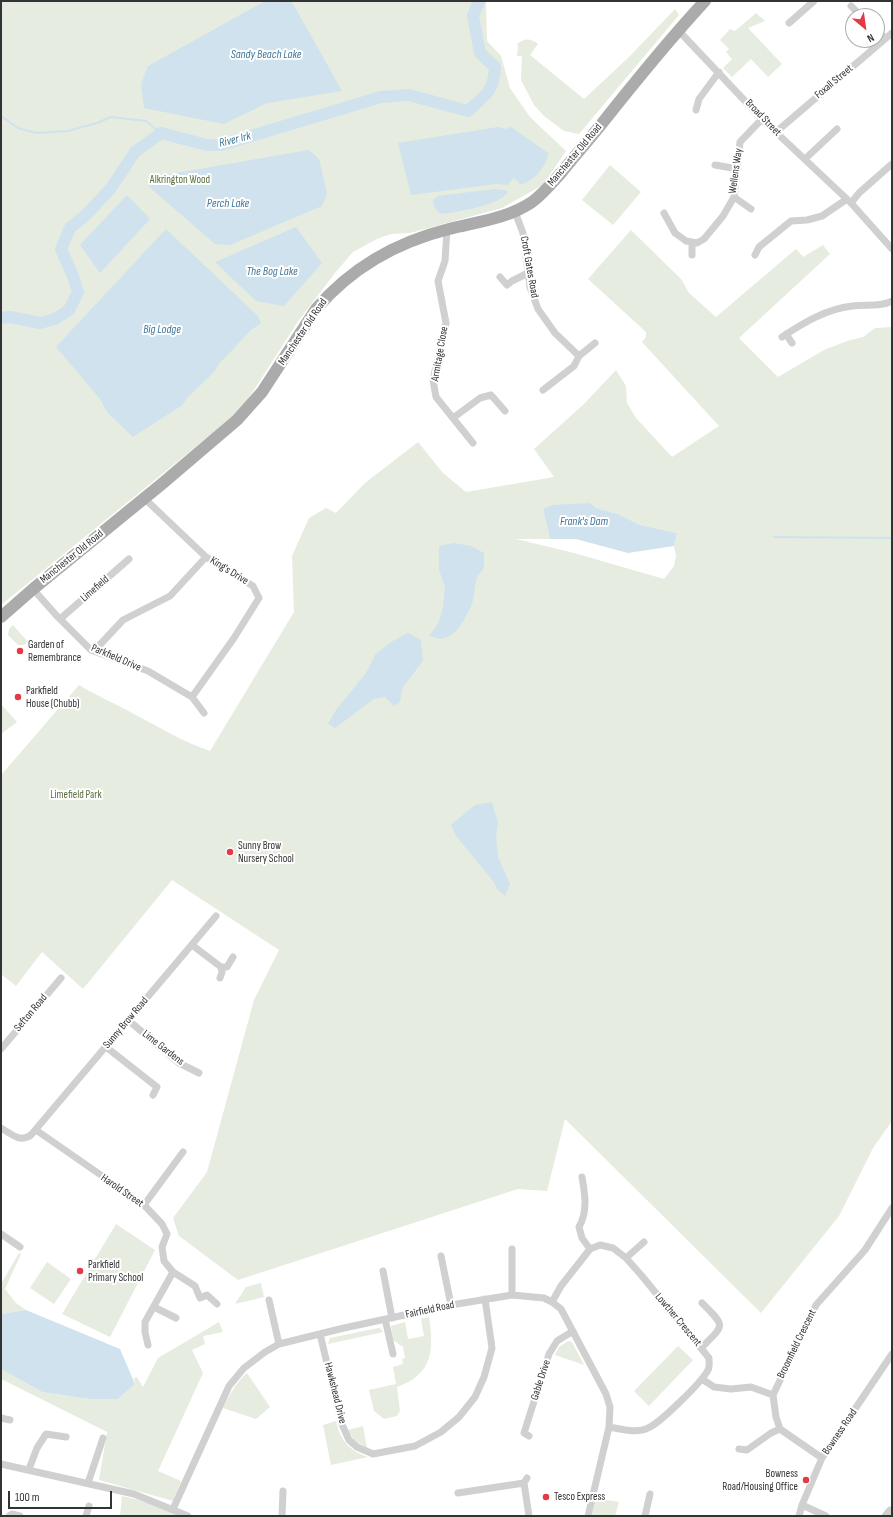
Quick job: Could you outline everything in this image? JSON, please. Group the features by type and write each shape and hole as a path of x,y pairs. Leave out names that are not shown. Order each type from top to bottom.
{"main road":[{"name":"Manchester Old Road","path":"1,617 33,589 200,453 252,405 276,373 316,309 346,279 377,258 403,244 447,230 515,212 537,198 550,185 678,30 705,1"}],"street":[{"path":"789,23 814,1"},
{"name":"Broad Street","path":"678,30 762,119 849,201 892,249"},
{"name":"Foxall Street","path":"885,38 892,33"},
{"name":"Foxall Street","path":"776,132 873,48"},
{"path":"696,110 699,99 719,72"},
{"name":"Wellens Way","path":"692,242 697,243 704,239 723,216 734,197 740,142 762,119"},
{"path":"805,159 837,130"},
{"path":"755,255 759,247 791,221 807,220 822,216 849,201 892,164"},
{"path":"714,165 738,169"},
{"path":"734,197 751,209"},
{"name":"Croft Gates Road","path":"515,212 523,233 528,260 528,274 533,297 542,316 555,333 579,356"},
{"path":"664,213 675,233 686,241 692,242 692,255"},
{"name":"Armitage Close","path":"447,230 445,261 438,281 446,323 433,380 436,397 473,443"},
{"path":"500,277 508,285 512,281 528,274"},
{"path":"792,343 784,336 803,323 848,306 878,304 892,301"},
{"path":"543,390 574,366 579,356 595,342"},
{"path":"453,418 480,398 491,396 505,411"},
{"name":"King's Drive","path":"144,498 206,557 253,586 259,598 234,638 192,697"},
{"path":"94,651 123,620 170,596 206,557"},
{"name":"Limefield","path":"60,620 129,559"},
{"name":"Parkfield Drive","path":"33,589 60,620 94,651 148,671 192,697"},
{"path":"192,697 204,713"},
{"name":"Sunny Brow Road","path":"36,1130 216,916"},
{"path":"192,945 221,967 227,967 233,957"},
{"path":"220,978 222,972 221,967"},
{"name":"Sefton Road","path":"1,1049 61,978"},
{"name":"Lime Gardens","path":"128,1020 179,1063 199,1071 198,1081"},
{"path":"106,1047 157,1087 153,1095"},
{"path":"1,1128 22,1139 28,1137 36,1130"},
{"name":"Harold Street","path":"36,1130 144,1205 162,1224 167,1234 162,1247 164,1261 173,1272"},
{"path":"144,1205 183,1152"},
{"path":"582,1177 585,1213 579,1227 582,1238 590,1249 561,1286 552,1302 560,1309 573,1331 606,1394 610,1407 609,1427 588,1516"},
{"name":"Broomfield Crescent","path":"773,1395 816,1305 865,1250 892,1208"},
{"path":"1,1234 20,1248"},
{"path":"626,1258 644,1242"},
{"name":"Lowther Crescent","path":"590,1249 600,1245 613,1248 626,1258 709,1358 709,1369 702,1379 662,1419 648,1429 631,1431 609,1427"},
{"path":"512,1249 512,1295"},
{"path":"441,1256 451,1305"},
{"path":"383,1271 393,1354"},
{"path":"148,1345 145,1332 145,1322 173,1272 194,1286 200,1298 207,1295 217,1304"},
{"name":"Fairfield Road","path":"173,1509 229,1386 244,1368 265,1352 279,1344 388,1318 485,1299 512,1295 544,1298 552,1302"},
{"name":"Hawkshead Drive","path":"320,1334 341,1422 349,1440 357,1447 373,1454 415,1446 440,1432 459,1417 475,1397 484,1377 492,1348 485,1299"},
{"path":"269,1300 279,1344"},
{"path":"701,1348 719,1330 720,1325 718,1319 702,1303"},
{"path":"154,1307 176,1318"},
{"name":"Gable Drive","path":"529,1436 524,1432 549,1354 557,1341 573,1331"},
{"name":"Bowness Road","path":"799,1516 802,1505 822,1458 890,1363 892,1354"},
{"path":"702,1379 714,1387 731,1389 751,1387 773,1395 776,1417 780,1429 822,1458"},
{"path":"1,1418 10,1420"},
{"path":"739,1449 747,1450 771,1433 780,1429"},
{"path":"29,1470 37,1448 46,1434 66,1437"},
{"path":"88,1483 103,1438"},
{"path":"1,1464 134,1494 188,1516"},
{"path":"458,1494 525,1481 529,1516"},
{"path":"282,1516 283,1491"},
{"path":"645,1516 650,1494"},
{"path":"802,1505 826,1516"},
{"path":"86,1516 89,1506"},
{"path":"885,1516 890,1510 892,1510"},
{"path":"9,1516 12,1514 20,1516"}],"green space":[{"name":"Alkrington Wood","path":"1,1 486,1 487,41 501,56 510,88 530,117 566,151 543,185 502,208 410,233 391,234 377,239 353,252 299,320 241,410 1,605"},
{"path":"675,9 679,15 579,134 564,131 544,116 534,105 521,80 522,56 517,56 517,44 525,40 530,40 538,44 530,55 584,99 629,57"},
{"path":"756,13 765,21 748,28 782,64 768,77 751,59 732,77 723,68 732,59 726,52 729,49 720,40 730,29 735,31"},
{"path":"610,165 641,192 613,225 582,200"},
{"name":"Limefield Park","path":"631,230 681,279 689,293 716,317 796,249 803,257 823,245 830,254 739,338 778,377 824,350 847,341 863,337 875,328 892,327 892,1121 873,1148 839,1216 761,1313 565,1119 547,1191 518,1189 238,1280 179,1236 173,1218 207,1172 254,1000 279,950 172,880 83,989 42,952 16,986 1,974 1,775 79,685 181,739 210,751 294,612 292,556 309,518 326,508 336,513 365,483 418,442 443,473 466,492 554,477 534,449 584,404 616,370 626,386 627,403 636,418 672,457 719,426 642,342 646,337 646,332 588,279","holes":["596,508 618,514 640,525 677,533 674,546 676,556 674,566 664,579 574,553 516,539 550,539 543,509"]},
{"path":"13,625 28,642 24,645 18,645 8,635 9,629"},
{"path":"1,704 17,722 1,734"},
{"path":"116,1224 155,1250 110,1337 62,1314"},
{"path":"19,1253 21,1254 5,1289 16,1303 26,1310 1,1314 1,1284"},
{"path":"47,1262 71,1279 54,1304 30,1288"},
{"path":"261,1283 264,1297 235,1304 246,1287"},
{"path":"429,1317 431,1329 431,1351 428,1360 418,1375 409,1382 397,1387 400,1411 397,1416 384,1419 374,1411 369,1390 396,1384 393,1367 403,1364 402,1359 405,1358 403,1347 393,1340 391,1326 405,1322 408,1339 424,1336 421,1319"},
{"path":"219,1322 223,1332 203,1336 205,1344 192,1350 203,1373 158,1471 181,1481 173,1501 99,1480 107,1432 1,1379 1,1369 42,1392 89,1399 118,1399 135,1384 134,1378 137,1377 143,1387 158,1358"},
{"path":"378,1328 383,1332 328,1344 330,1338"},
{"path":"568,1341 572,1342 584,1365 555,1355 559,1347"},
{"path":"678,1346 693,1360 649,1406 634,1391"},
{"path":"247,1373 270,1407 256,1419 223,1408 233,1389"},
{"path":"336,1421 340,1434 346,1444 355,1451 368,1457 331,1465 323,1425"},
{"path":"363,1426 367,1448 354,1440 348,1430"},
{"path":"122,1496 152,1504 181,1516 120,1516"},
{"path":"596,1498 619,1502 615,1516 592,1516"}],"water":[{"name":"Sandy Beach Lake","path":"265,1 292,2 342,91 267,103 224,124 144,108 141,84 148,66"},
{"path":"498,127 506,129 511,127 548,153 546,163 534,178 519,184 518,181 513,178 508,185 496,184 411,195 398,143"},
{"name":"Perch Lake","path":"309,150 319,159 327,194 322,206 230,245 215,244 147,185 170,174"},
{"path":"494,189 505,190 508,192 503,197 487,205 457,212 441,214 436,210 434,205 433,200 438,196"},
{"path":"127,195 150,219 100,273 80,245"},
{"name":"The Bog Lake","path":"296,227 322,263 284,306 256,301 215,262"},
{"name":"Big Lodge","path":"166,229 258,316 261,323 251,330 218,365 215,371 189,396 181,406 133,437 107,412 100,399 56,347"},
{"name":"Frank's Dam","path":"589,503 596,508 618,514 640,525 677,533 674,546 628,553 576,539 550,539 543,509 553,505"},
{"path":"454,543 471,546 484,553 484,568 476,580 473,600 465,618 455,632 448,637 441,639 429,636 438,624 443,607 445,587 439,570 439,546"},
{"path":"408,633 421,640 423,661 402,688 400,702 394,706 385,697 374,699 335,728 328,724 336,710 366,673 375,655 391,642"},
{"path":"492,802 498,823 496,837 498,857 510,884 505,896 497,889 493,881 456,836 451,825 475,805"},
{"path":"26,1310 120,1349 135,1384 118,1399 89,1399 42,1392 1,1369 1,1314"}],"waterway":[{"name":"River Irk","path":"1,318 10,317 40,323 55,319 69,310 78,292 73,276 61,249 70,228 86,215 111,188 135,152 161,133 207,145 221,145 381,97 409,95 468,111 488,92 493,82 495,67 480,53 473,16 479,1"},
{"path":"1,116 18,128 36,133 68,131 97,123 111,117 146,121 161,133"},
{"path":"774,537 892,538"}],"place":[{"name":"Garden of Remembrance","path":"20,651"},
{"name":"Parkfield House (Chubb)","path":"18,697"},
{"name":"Sunny Brow Nursery School","path":"230,852"},
{"name":"Parkfield Primary School","path":"80,1271"},
{"name":"Bowness Road/Housing Office","path":"806,1480"},
{"name":"Tesco Express","path":"546,1497"}]}
